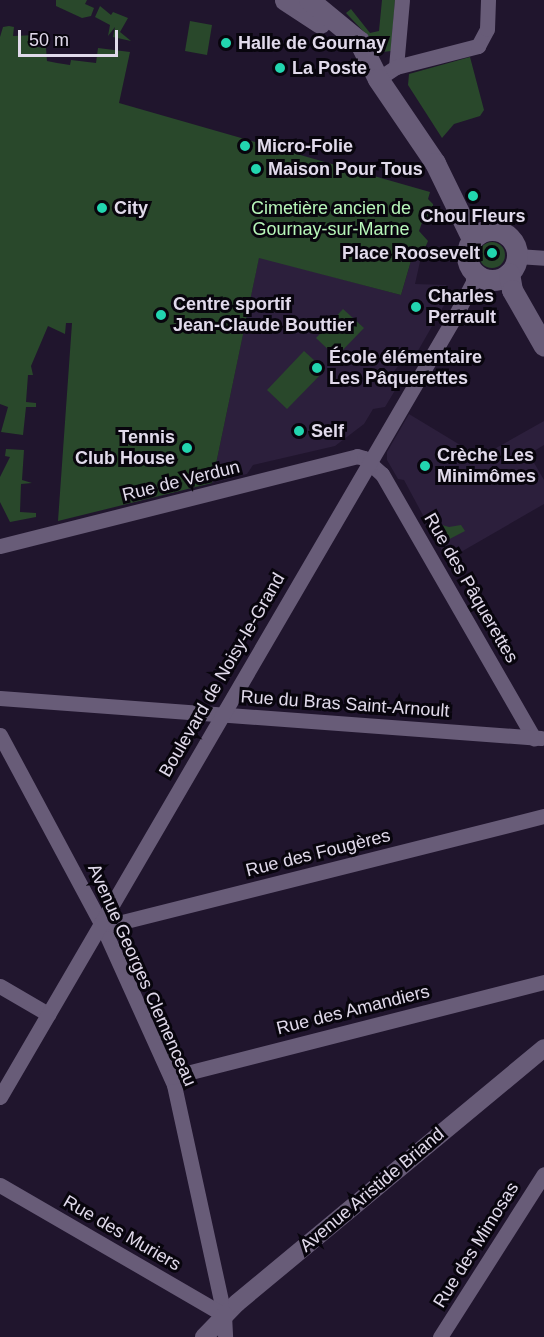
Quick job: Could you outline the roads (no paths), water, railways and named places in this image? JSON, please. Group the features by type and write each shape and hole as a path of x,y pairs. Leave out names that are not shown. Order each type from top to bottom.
{"main road":[{"path":"285,0 305,4 378,79 479,235"},
{"path":"479,235 467,252 473,271 484,279 509,275"},
{"path":"479,235 507,235 509,275 544,346"}],"street":[{"path":"396,67 402,0"},
{"path":"378,79 396,67 478,45 487,29 488,0"},
{"path":"509,275 544,258"},
{"name":"Boulevard de Noisy-le-Grand","path":"0,1098 464,300 473,282 473,271"},
{"name":"Rue de Verdun","path":"0,546 357,456 370,461"},
{"name":"Rue des Pâquerettes","path":"370,461 382,474 539,738"},
{"name":"Rue du Bras Saint-Arnoult","path":"0,698 539,738"},
{"name":"Avenue Georges Clemenceau","path":"0,735 101,923 171,1077 224,1315 225,1337"},
{"name":"Rue des Fougères","path":"101,923 114,924 544,816"},
{"name":"Rue des Amandiers","path":"171,1077 544,982"},
{"path":"0,986 48,1014"},
{"name":"Avenue Aristide Briand","path":"204,1337 224,1315 544,1048"},
{"name":"Rue des Mimosas","path":"440,1337 544,1174"},
{"name":"Rue des Muriers","path":"0,1185 224,1315"}],"place":[{"name":"Halle de Gournay","path":"226,43"},
{"name":"La Poste","path":"280,68"},
{"name":"Micro-Folie","path":"245,146"},
{"name":"Maison Pour Tous","path":"256,169"},
{"name":"Chou Fleurs","path":"473,196"},
{"name":"City","path":"102,208"},
{"name":"Place Roosevelt","path":"492,253"},
{"name":"Charles Perrault","path":"416,307"},
{"name":"Centre sportif Jean-Claude Bouttier","path":"161,315"},
{"name":"École élémentaire Les Pâquerettes","path":"317,368"},
{"name":"Self","path":"299,431"},
{"name":"Tennis Club House","path":"187,448"},
{"name":"Crèche Les Minimômes","path":"425,466"}],"park label":[{"name":"Cimetière ancien de Gournay-sur-Marne","path":"331,219"}]}
